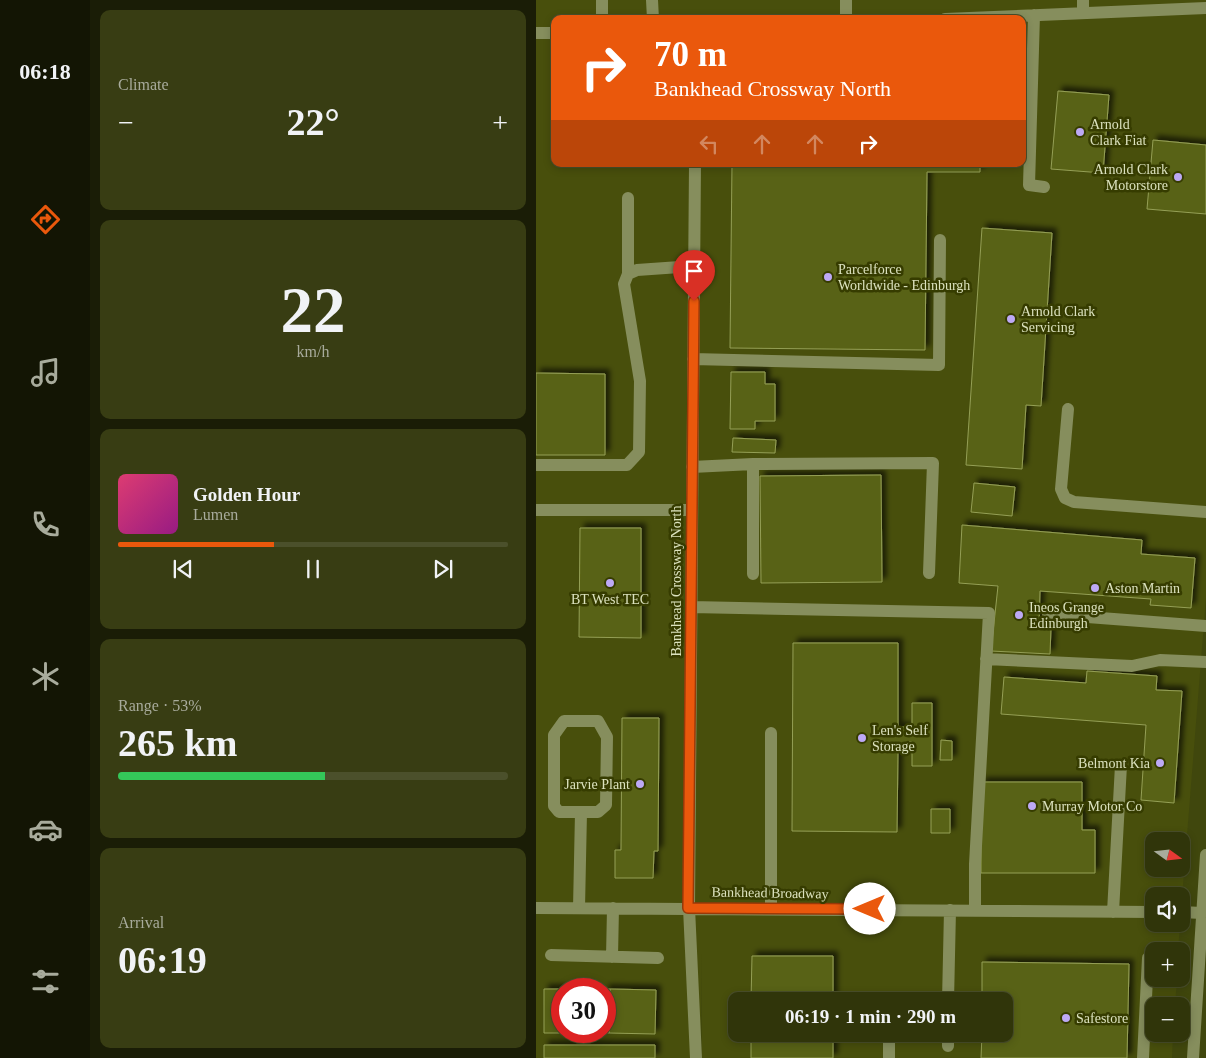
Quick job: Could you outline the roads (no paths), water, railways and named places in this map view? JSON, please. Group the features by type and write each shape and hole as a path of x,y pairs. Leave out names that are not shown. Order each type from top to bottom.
{"street":[{"path":"602,0 602,15"},
{"path":"652,0 653,15"},
{"path":"846,0 846,15"},
{"path":"1083,0 1083,13"},
{"path":"1026,15 1206,8"},
{"path":"1034,15 1029,185 1044,187"},
{"path":"536,33 551,33"},
{"name":"Bankhead Crossway North","path":"695,167 688,908 696,1058"},
{"path":"536,465 627,465 639,452 640,381 624,284 628,274 628,198"},
{"path":"693,359 939,365 940,240"},
{"path":"628,274 636,270 694,266"},
{"path":"1068,409 1061,489 1065,498 1074,502 1206,512"},
{"path":"692,467 753,464 933,464 930,573"},
{"path":"753,464 753,574"},
{"path":"536,510 692,510"},
{"path":"691,607 989,613 975,864 975,910"},
{"path":"1048,614 1206,626"},
{"path":"986,659 1132,666 1160,660 1206,662"},
{"path":"564,721 598,721 607,736 606,805 598,812 580,812 559,812 554,806 554,735 564,721"},
{"path":"771,733 771,908"},
{"path":"1113,912 1121,765"},
{"path":"578,908 580,812"},
{"path":"1193,1058 1206,855"},
{"name":"Bankhead Broadway","path":"536,908 771,908 1145,912"},
{"path":"612,957 613,908"},
{"path":"948,992 950,910"},
{"path":"1190,912 1202,912"},
{"path":"551,955 658,958"},
{"path":"1143,1058 1147,987"},
{"path":"889,1042 889,1058"}],"place":[{"name":"Arnold Clark Fiat","path":"1080,132"},
{"name":"Arnold Clark Motorstore","path":"1178,177"},
{"name":"Parcelforce Worldwide - Edinburgh","path":"828,277"},
{"name":"Arnold Clark Servicing","path":"1011,319"},
{"name":"BT West TEC","path":"610,583"},
{"name":"Aston Martin","path":"1095,588"},
{"name":"Ineos Grange Edinburgh","path":"1019,615"},
{"name":"Len's Self Storage","path":"862,738"},
{"name":"Belmont Kia","path":"1160,763"},
{"name":"Jarvie Plant","path":"640,784"},
{"name":"Murray Motor Co","path":"1032,806"},
{"name":"Safestore","path":"1066,1018"}]}
